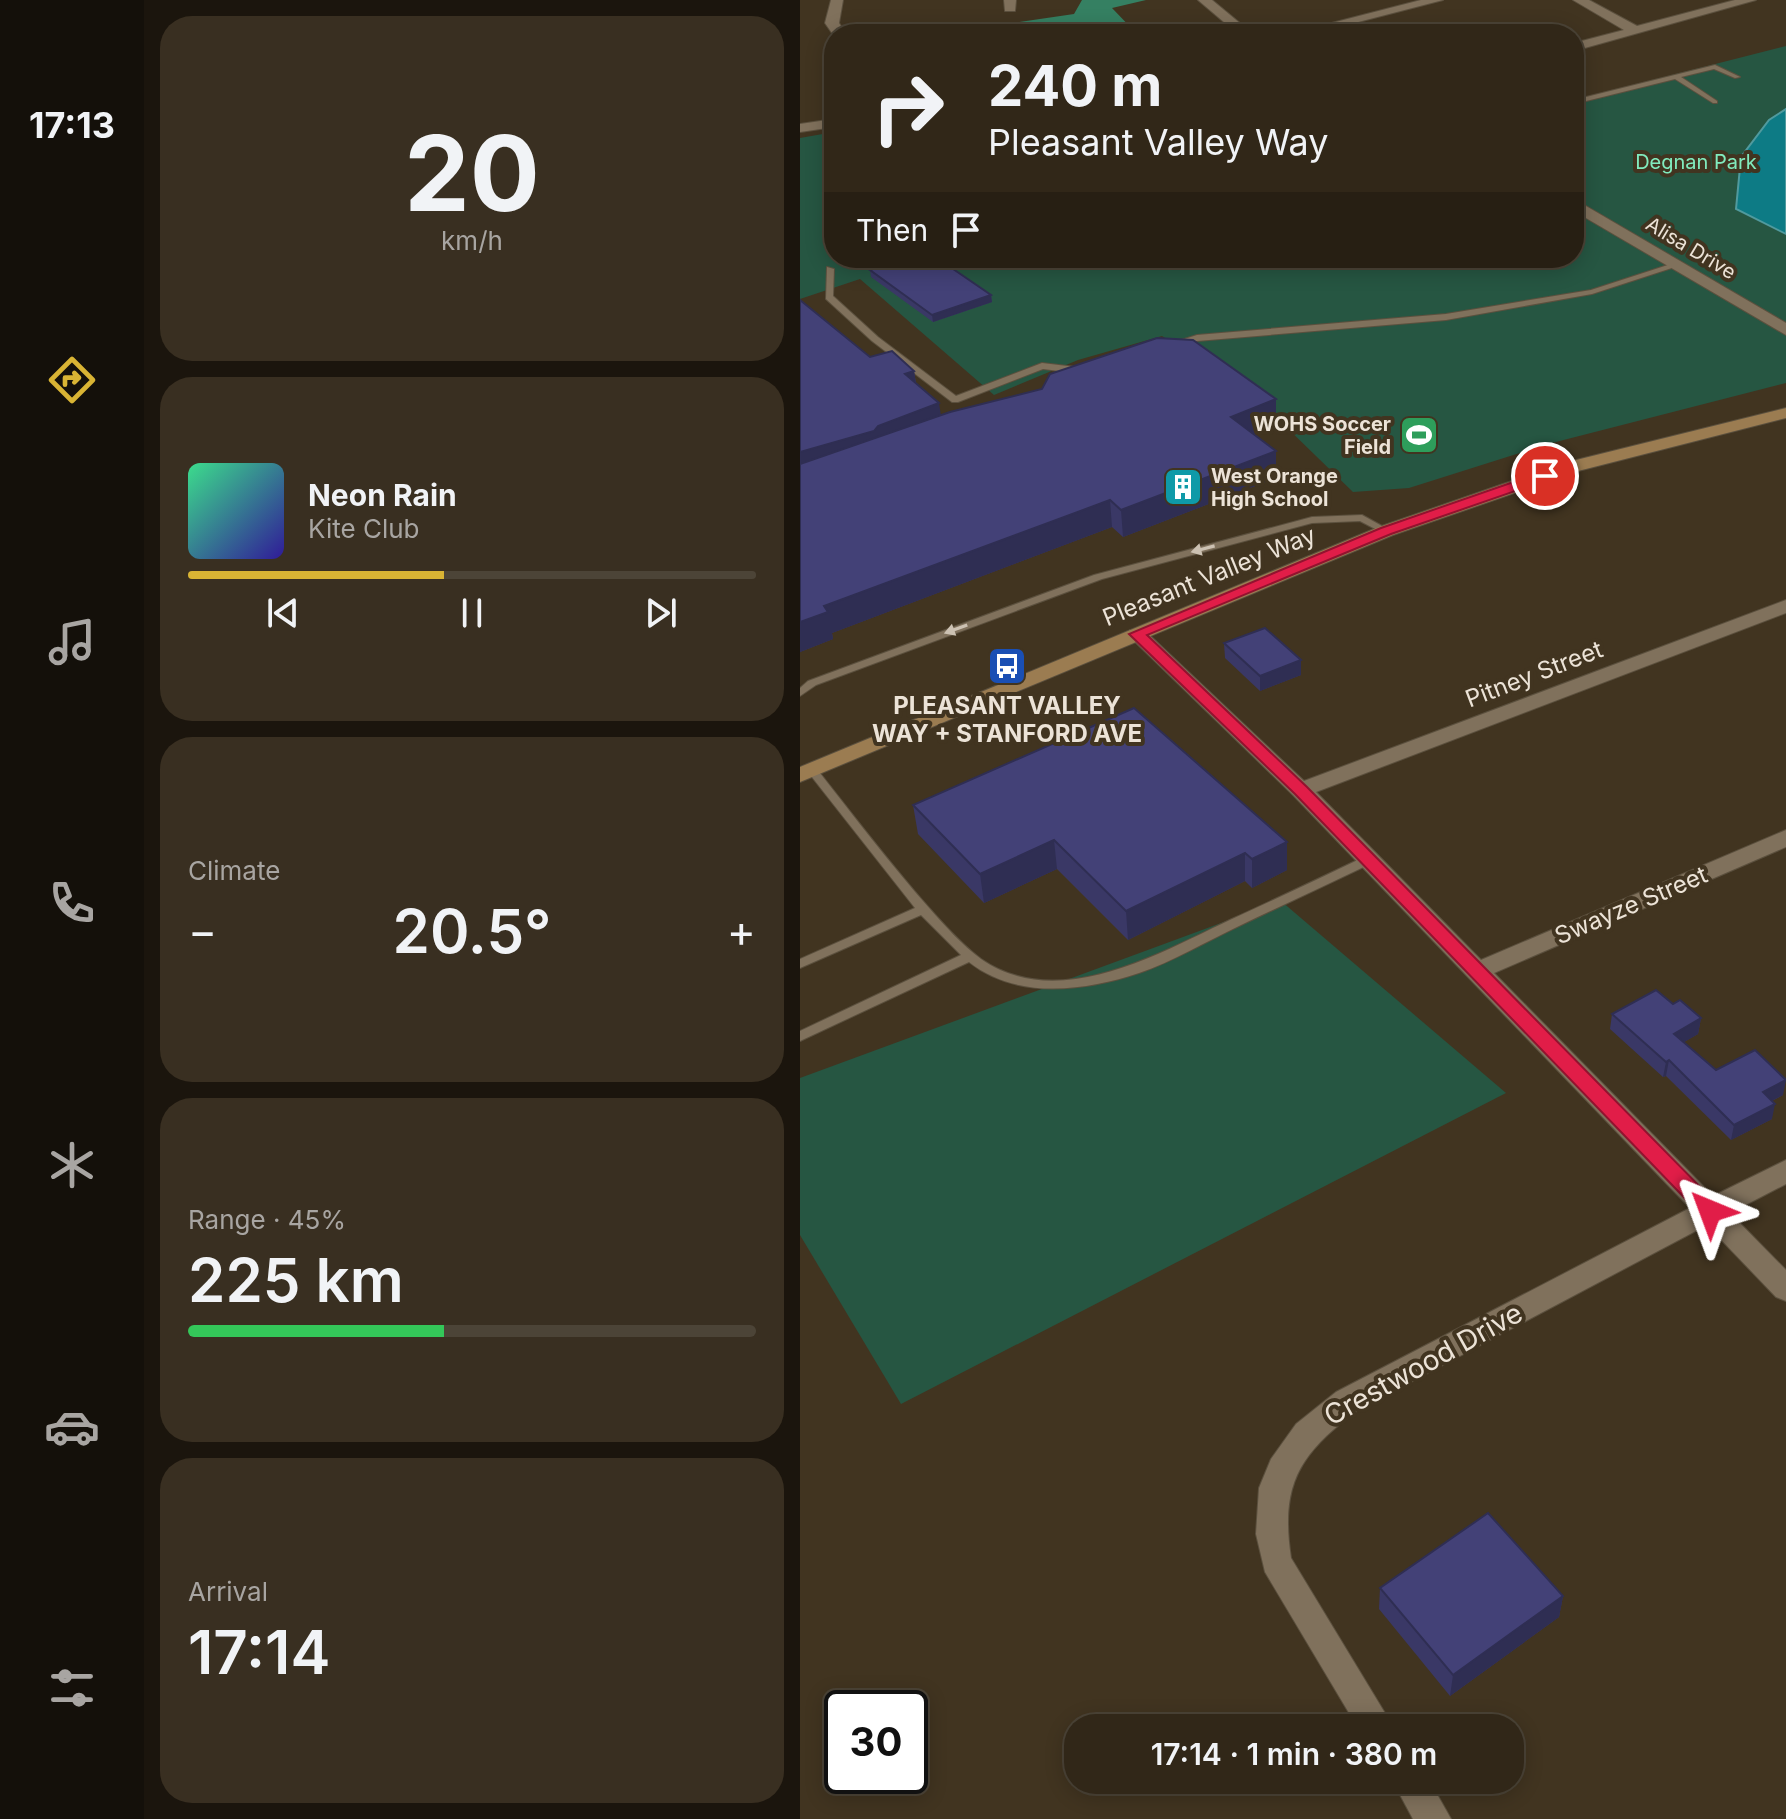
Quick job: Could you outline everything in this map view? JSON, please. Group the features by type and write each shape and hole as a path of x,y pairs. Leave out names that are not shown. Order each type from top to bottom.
{"main road":[{"name":"Pleasant Valley Way","path":"806,773 1386,531 1571,467 1786,413"}],"street":[{"path":"833,24 837,0"},
{"path":"1204,0 1234,24"},
{"path":"1334,24 1416,2 1437,0"},
{"path":"1579,0 1636,31"},
{"path":"1584,44 1750,0"},
{"path":"800,128 824,124"},
{"name":"Alisa Drive","path":"1584,210 1786,330"},
{"name":"Pitney Street","path":"1301,790 1786,606"},
{"path":"1137,634 1301,790 1786,1289"},
{"name":"Swayze Street","path":"1477,971 1786,838"},
{"name":"Crestwood Drive","path":"1368,1714 1276,1562 1270,1531 1272,1501 1280,1472 1295,1445 1315,1422 1347,1401 1786,1171"},
{"path":"1418,1794 1433,1819"}],"lane":[{"path":"1584,100 1715,67 1737,77"},
{"path":"1676,77 1715,102"},
{"path":"1161,346 1197,338 1446,317 1592,292 1677,265"},
{"path":"830,269 829,297 875,339 964,407"},
{"path":"955,400 1042,366 1091,372 1064,383"},
{"path":"800,693 812,683 1098,577 1312,520 1362,518 1386,531"},
{"path":"806,773 968,957 999,975 1026,983 1059,985 1098,981 1137,969 1368,860"},
{"path":"800,964 924,909"},
{"path":"800,1036 968,957"}],"green space":[{"path":"1082,0 1146,0 1112,8 1127,24 1006,24 1074,14"},
{"name":"Degnan Park","path":"1786,46 1786,383 1548,444 1409,488 1353,492 1248,390 1162,336 1078,360 994,395 860,279 800,299 800,138 824,134 824,268 1584,268 1584,97"},
{"path":"1281,901 1506,1093 901,1404 800,1235 800,1078"}],"water":[{"path":"1786,109 1786,234 1736,209 1741,157 1769,120"}],"building":[{"path":"952,268 991,295 932,315 870,270"},
{"path":"800,300 870,357 892,351 914,371 905,374 939,403 878,426 874,431 800,452"},
{"name":"West Orange High School","path":"1157,338 1193,340 1276,399 1231,417 1276,451 1121,510 1110,500 824,606 828,612 800,622 800,464 950,412 1042,389 1050,374"},
{"path":"1265,628 1301,660 1260,676 1224,643"},
{"path":"1134,708 1287,842 1252,859 1245,853 1126,911 1054,840 980,874 913,805"},
{"path":"1656,990 1673,1004 1680,1000 1701,1018 1674,1034 1716,1070 1755,1050 1786,1080 1763,1092 1775,1104 1734,1125 1669,1060 1666,1062 1612,1014"},
{"path":"1488,1513 1563,1596 1453,1675 1380,1588"}],"place":[{"name":"WOHS Soccer Field","path":"1419,435"},
{"name":"West Orange High School","path":"1183,487"},
{"name":"PLEASANT VALLEY WAY + STANFORD AVE","path":"1007,666"}],"route":[{"path":"1545,476 1386,531 1137,634 1301,790 1710,1211"}]}
